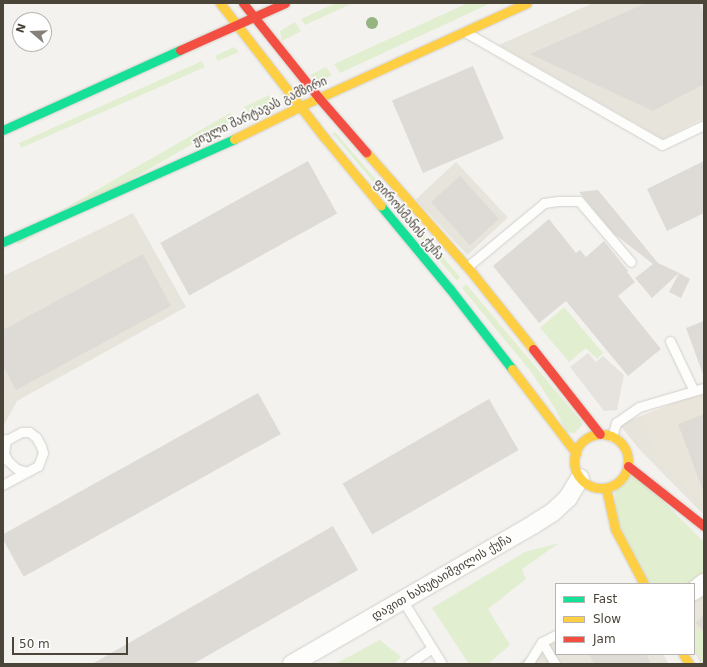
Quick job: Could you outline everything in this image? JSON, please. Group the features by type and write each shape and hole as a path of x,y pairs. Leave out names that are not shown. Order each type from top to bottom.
{"street":[{"name":"ფიროსმანის ქუჩა","path":"220,3 324,137 450,289 576,453"},
{"name":"ფიროსმანის ქუჩა","path":"243,3 318,98 467,267 600,434"},
{"path":"3,130 285,3"},
{"name":"ჟიული შარტავას გამზირი","path":"3,242 245,134 318,98 527,3"},
{"path":"600,434 620,441 625,448 628,457 628,466 622,479 606,488 596,488 587,484 580,478 576,470 576,453 581,444 585,440 600,434"},
{"path":"628,466 704,526"},
{"name":"დავით ხახუტაიშვილის ქუჩა","path":"292,664 404,601 553,512 568,498 580,478"},
{"path":"606,488 615,529 643,583"},
{"path":"695,590 704,583"},
{"path":"684,655 689,664"}],"lane":[{"path":"464,32 662,146 704,126"},
{"path":"467,267 544,203 558,201 579,201 631,262"},
{"path":"670,341 694,391"},
{"path":"612,437 616,423 639,407 704,388"},
{"path":"3,486 38,466 42,460 42,446 36,437 29,432 22,432 4,441 4,454 8,461 17,468 27,472"},
{"path":"404,601 442,664"},
{"path":"528,664 542,642 555,635"},
{"path":"542,642 555,664"},
{"path":"409,664 432,648"}],"shaded area":[{"path":"593,3 703,3 704,118 663,139 499,45"},
{"path":"456,162 508,218 468,255 416,200"},
{"path":"133,213 186,307 17,401 3,427 3,276"},
{"path":"588,353 596,362 603,356 624,375 617,410 604,411 570,367"},
{"path":"704,392 704,515 640,450 619,424"},
{"path":"704,392 704,505 652,449 644,415"},
{"path":"704,590 704,664 701,664 695,653 695,596"},
{"path":"555,638 555,655 664,655 669,664 517,664"}],"green space":[{"path":"336,3 353,3 305,25 301,19"},
{"path":"468,3 491,3 340,73 334,64"},
{"path":"295,22 301,31 282,41 280,31"},
{"path":"234,47 239,52 218,61 215,56"},
{"path":"202,61 205,67 21,148 19,143"},
{"path":"326,67 332,76 317,81 310,75"},
{"path":"269,95 274,101 248,113 244,107"},
{"path":"230,113 234,120 18,244 14,238"},
{"path":"335,132 460,277 457,281 332,133"},
{"path":"466,284 581,421 582,425 575,433 566,432 556,410 532,373 462,288"},
{"path":"564,307 603,353 597,359 586,348 569,362 540,328"},
{"path":"628,466 704,542 704,583 643,583 615,529 615,485 622,479"},
{"path":"559,543 522,569 526,579 488,609 510,645 488,664 469,664 432,608 525,552"},
{"path":"695,626 704,634 704,664 695,649"},
{"path":"380,640 401,657 394,664 335,664"}],"building":[{"path":"646,3 699,3 704,14 704,84 653,111 530,54"},
{"path":"473,66 504,139 423,173 392,100"},
{"path":"308,161 337,213 189,295 160,243"},
{"path":"704,161 704,213 667,231 647,189"},
{"path":"460,176 499,219 470,245 431,202"},
{"path":"598,190 658,263 679,273 652,298 635,278 653,264 613,233 579,192"},
{"path":"549,219 576,253 580,250 586,257 604,241 635,282 618,296 661,349 628,376 566,301 539,323 493,266"},
{"path":"143,254 171,306 16,390 3,366 3,330"},
{"path":"679,273 690,279 681,298 669,292"},
{"path":"704,321 704,377 686,328"},
{"path":"258,393 281,434 24,577 3,539 3,534"},
{"path":"489,399 518,450 372,535 343,483"},
{"path":"704,414 704,493 678,424"},
{"path":"333,526 358,570 193,664 92,664"},
{"path":"704,614 704,631 696,623"},
{"path":"590,655 646,655 651,664 594,664"}],"traffic: fast":[{"path":"3,130 180,50"},
{"path":"3,242 234,139"},
{"path":"381,206 450,289 512,369"}],"traffic: slow":[{"path":"220,3 324,137 381,206"},
{"path":"234,139 301,106 527,3"},
{"path":"366,152 473,274 533,349"},
{"path":"512,369 576,453"},
{"path":"601,434 611,436 620,442 626,451 628,461 626,471 620,480 611,486 601,488 591,486 582,480 576,471 574,461 576,451 582,442 591,436 601,434"},
{"path":"606,488 615,529 643,583"},
{"path":"684,655 689,664"}],"traffic: jam":[{"path":"243,3 319,98 366,152"},
{"path":"180,50 285,3"},
{"path":"533,349 600,434"},
{"path":"628,466 704,526"}]}
